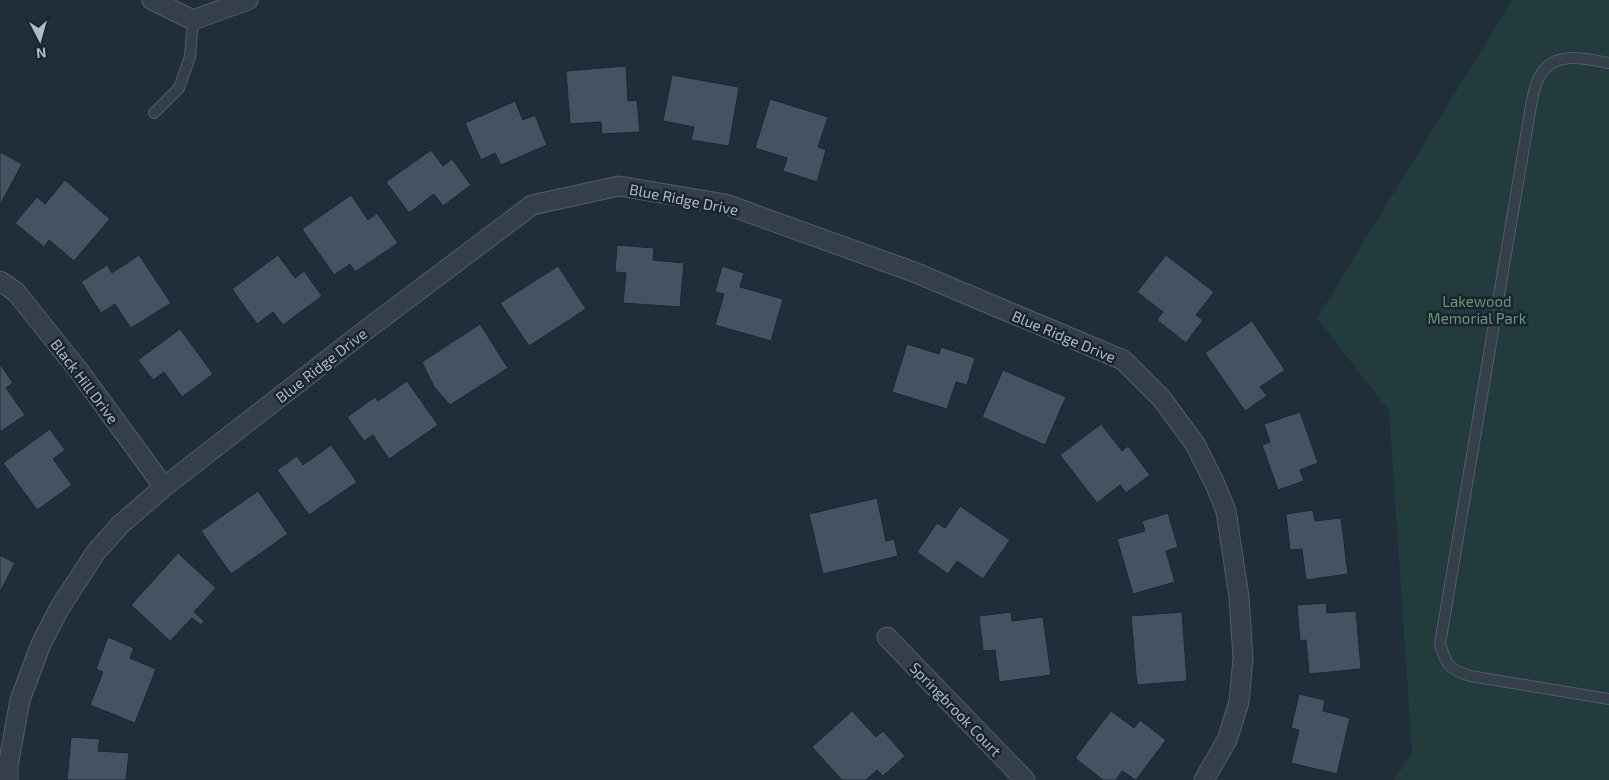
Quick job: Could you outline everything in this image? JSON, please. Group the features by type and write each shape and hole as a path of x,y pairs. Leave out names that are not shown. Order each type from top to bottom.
{"street":[{"path":"152,0 194,20 248,0"},
{"name":"Blue Ridge Drive","path":"8,780 8,766 20,700 41,644 59,609 96,552 120,525 164,487 366,330 532,205 619,186 725,204 914,272 1122,360 1162,399 1195,444 1226,510 1238,597 1243,658 1239,702 1227,740 1204,780"},
{"name":"Black Hill Drive","path":"0,281 16,292 22,299 79,371 164,487"},
{"name":"Springbrook Court","path":"888,637 1025,780"}],"lane":[{"path":"154,113 179,88 190,57 194,20"},
{"path":"1609,63 1574,58 1560,59 1550,64 1541,73 1536,85 1440,644 1448,665 1457,672 1470,676 1609,698"}],"green space":[{"name":"Lakewood Memorial Park","path":"1512,0 1609,0 1609,780 1394,780 1412,753 1389,411 1317,318"}],"building":[{"path":"626,66 628,101 637,100 640,132 602,134 601,122 570,124 566,71"},
{"path":"672,75 739,87 729,146 691,140 694,127 663,121"},
{"path":"770,99 828,117 818,147 826,150 817,182 783,171 787,158 755,148"},
{"path":"515,101 523,120 535,115 547,145 501,165 495,153 481,160 465,123"},
{"path":"431,150 443,166 452,159 471,185 443,206 434,194 409,213 386,182"},
{"path":"0,152 22,164 0,205"},
{"path":"65,180 110,219 74,261 49,240 44,247 15,223 37,197 45,204"},
{"path":"351,195 368,220 377,213 398,243 355,272 350,264 334,275 302,229"},
{"path":"617,245 654,248 653,260 684,263 680,307 623,303 626,273 615,272"},
{"path":"139,255 171,303 131,328 115,304 101,313 81,282 107,265 112,273"},
{"path":"278,255 295,278 304,271 322,296 283,325 273,312 257,324 232,289"},
{"path":"1166,255 1214,292 1196,315 1203,320 1186,343 1157,320 1163,312 1137,292"},
{"path":"558,266 586,309 529,346 500,303"},
{"path":"722,266 744,273 740,287 783,299 771,341 715,325 724,294 715,292"},
{"path":"1252,321 1285,370 1260,387 1267,396 1245,411 1205,353"},
{"path":"480,324 508,368 450,405 434,387 422,362"},
{"path":"180,329 213,374 182,397 164,372 153,380 138,360"},
{"path":"907,344 939,354 941,347 975,358 967,385 956,382 947,409 892,392"},
{"path":"0,364 13,383 6,388 25,415 0,432"},
{"path":"1003,370 1066,397 1045,445 982,417"},
{"path":"407,381 438,425 389,459 373,435 364,441 347,417 375,397 378,401"},
{"path":"1300,412 1318,463 1300,470 1304,481 1278,490 1262,445 1270,442 1264,424"},
{"path":"1101,424 1122,451 1128,446 1150,475 1126,493 1120,485 1097,503 1060,455"},
{"path":"50,429 65,450 53,459 72,485 37,510 3,463"},
{"path":"331,445 357,482 309,515 277,470 297,456 303,465"},
{"path":"258,491 288,534 231,574 201,531"},
{"path":"877,498 886,541 894,539 898,556 823,574 809,514"},
{"path":"960,506 1010,540 983,579 957,561 948,574 917,552 937,523 945,528"},
{"path":"1313,510 1315,521 1341,518 1348,574 1306,580 1302,549 1290,550 1286,514"},
{"path":"1168,513 1178,547 1166,551 1175,582 1133,594 1117,539 1145,531 1142,521"},
{"path":"178,553 216,588 194,612 204,621 201,625 192,618 170,641 131,605"},
{"path":"0,555 15,563 0,592"},
{"path":"1326,603 1327,613 1356,611 1361,669 1309,674 1306,640 1300,641 1297,605"},
{"path":"1011,612 1012,621 1043,617 1051,675 999,682 995,650 983,651 979,616"},
{"path":"1182,612 1187,681 1137,685 1131,616"},
{"path":"108,637 134,648 130,658 156,669 135,723 90,705 103,672 96,669"},
{"path":"1299,694 1325,700 1323,711 1350,718 1337,774 1291,763 1299,730 1291,728"},
{"path":"852,711 876,737 883,731 905,756 883,776 877,770 866,780 842,780 812,747"},
{"path":"1111,711 1134,728 1140,720 1166,740 1136,780 1122,771 1116,780 1103,780 1075,758"},
{"path":"71,737 100,739 98,751 129,753 126,780 67,780"}]}
